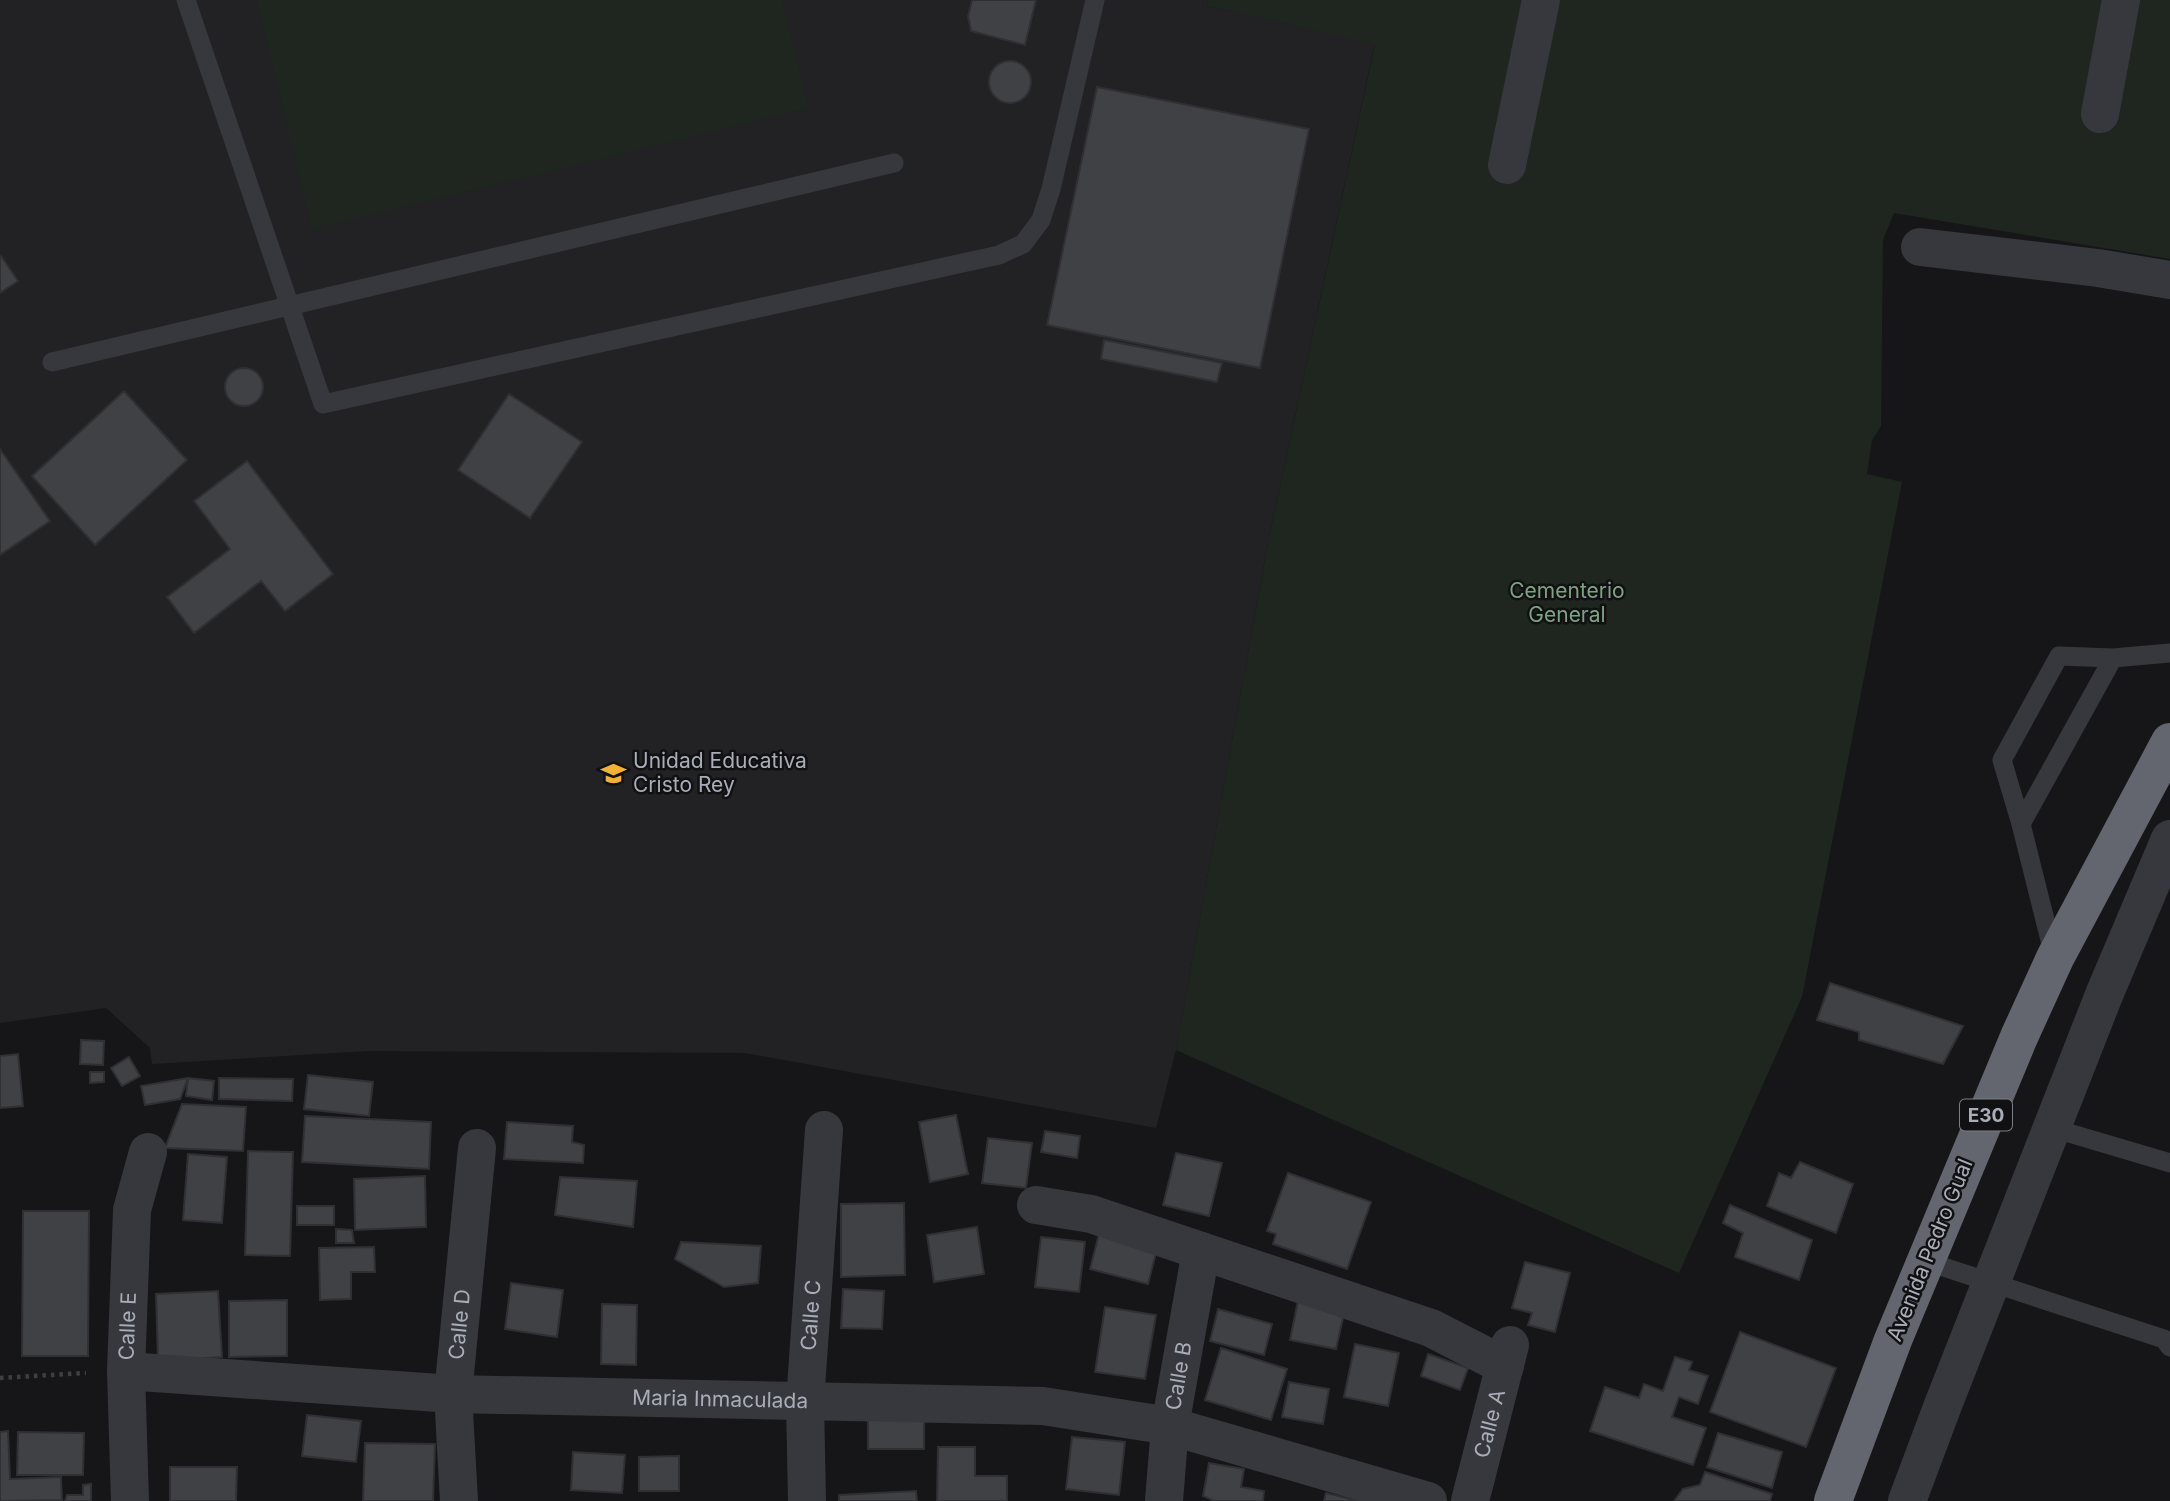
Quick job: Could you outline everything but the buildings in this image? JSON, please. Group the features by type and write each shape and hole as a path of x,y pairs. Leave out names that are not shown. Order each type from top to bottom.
{"highway":[{"name":"Avenida Pedro Gual","path":"1833,1501 1893,1340 2019,1037 2055,958 2170,742"}],"street":[{"path":"1507,165 1541,0"},
{"path":"2099,114 2121,0"},
{"path":"1920,247 2098,268 2170,280"},
{"path":"2131,814 2170,824"},
{"path":"1908,1501 2104,995 2170,839"},
{"name":"Calle C","path":"807,1501 805,1402 824,1130"},
{"name":"Calle D","path":"459,1501 453,1394 477,1148"},
{"name":"Calle E","path":"130,1501 126,1371 132,1210 148,1152"},
{"path":"1036,1205 1091,1214 1201,1251"},
{"name":"Calle A","path":"1201,1251 1507,1355 1470,1501"},
{"name":"Calle B","path":"1164,1501 1170,1426 1201,1251"},
{"name":"Maria Inmaculada","path":"126,1371 453,1394 1043,1406 1170,1426 1428,1501"}],"lane":[{"path":"186,0 323,404 999,255 1023,244 1041,220 1051,189 1095,0"},
{"path":"52,362 894,163"},
{"path":"2055,958 2002,760 2059,656 2113,658 2170,653"},
{"path":"2021,824 2113,658"},
{"path":"2052,1128 2170,1163"},
{"path":"1925,1261 2164,1339 2170,1347"}],"path":[{"path":"0,1378 126,1371"}],"shaded area":[{"name":"Unidad Educativa Cristo Rey","path":"0,0 1208,0 1207,6 1375,43 1269,538 1176,1050 1156,1128 745,1053 368,1051 152,1064 150,1048 106,1008 0,1023"}],"green space":[{"path":"257,0 782,0 808,108 312,229"},
{"name":"Cementerio General","path":"1208,0 2170,0 2170,259 1894,213 1883,240 1881,426 1872,440 1867,474 1902,482 1802,997 1679,1273 1176,1050 1269,538 1375,44 1207,6"}],"place":[{"name":"Unidad Educativa Cristo Rey","path":"613,773"}]}
